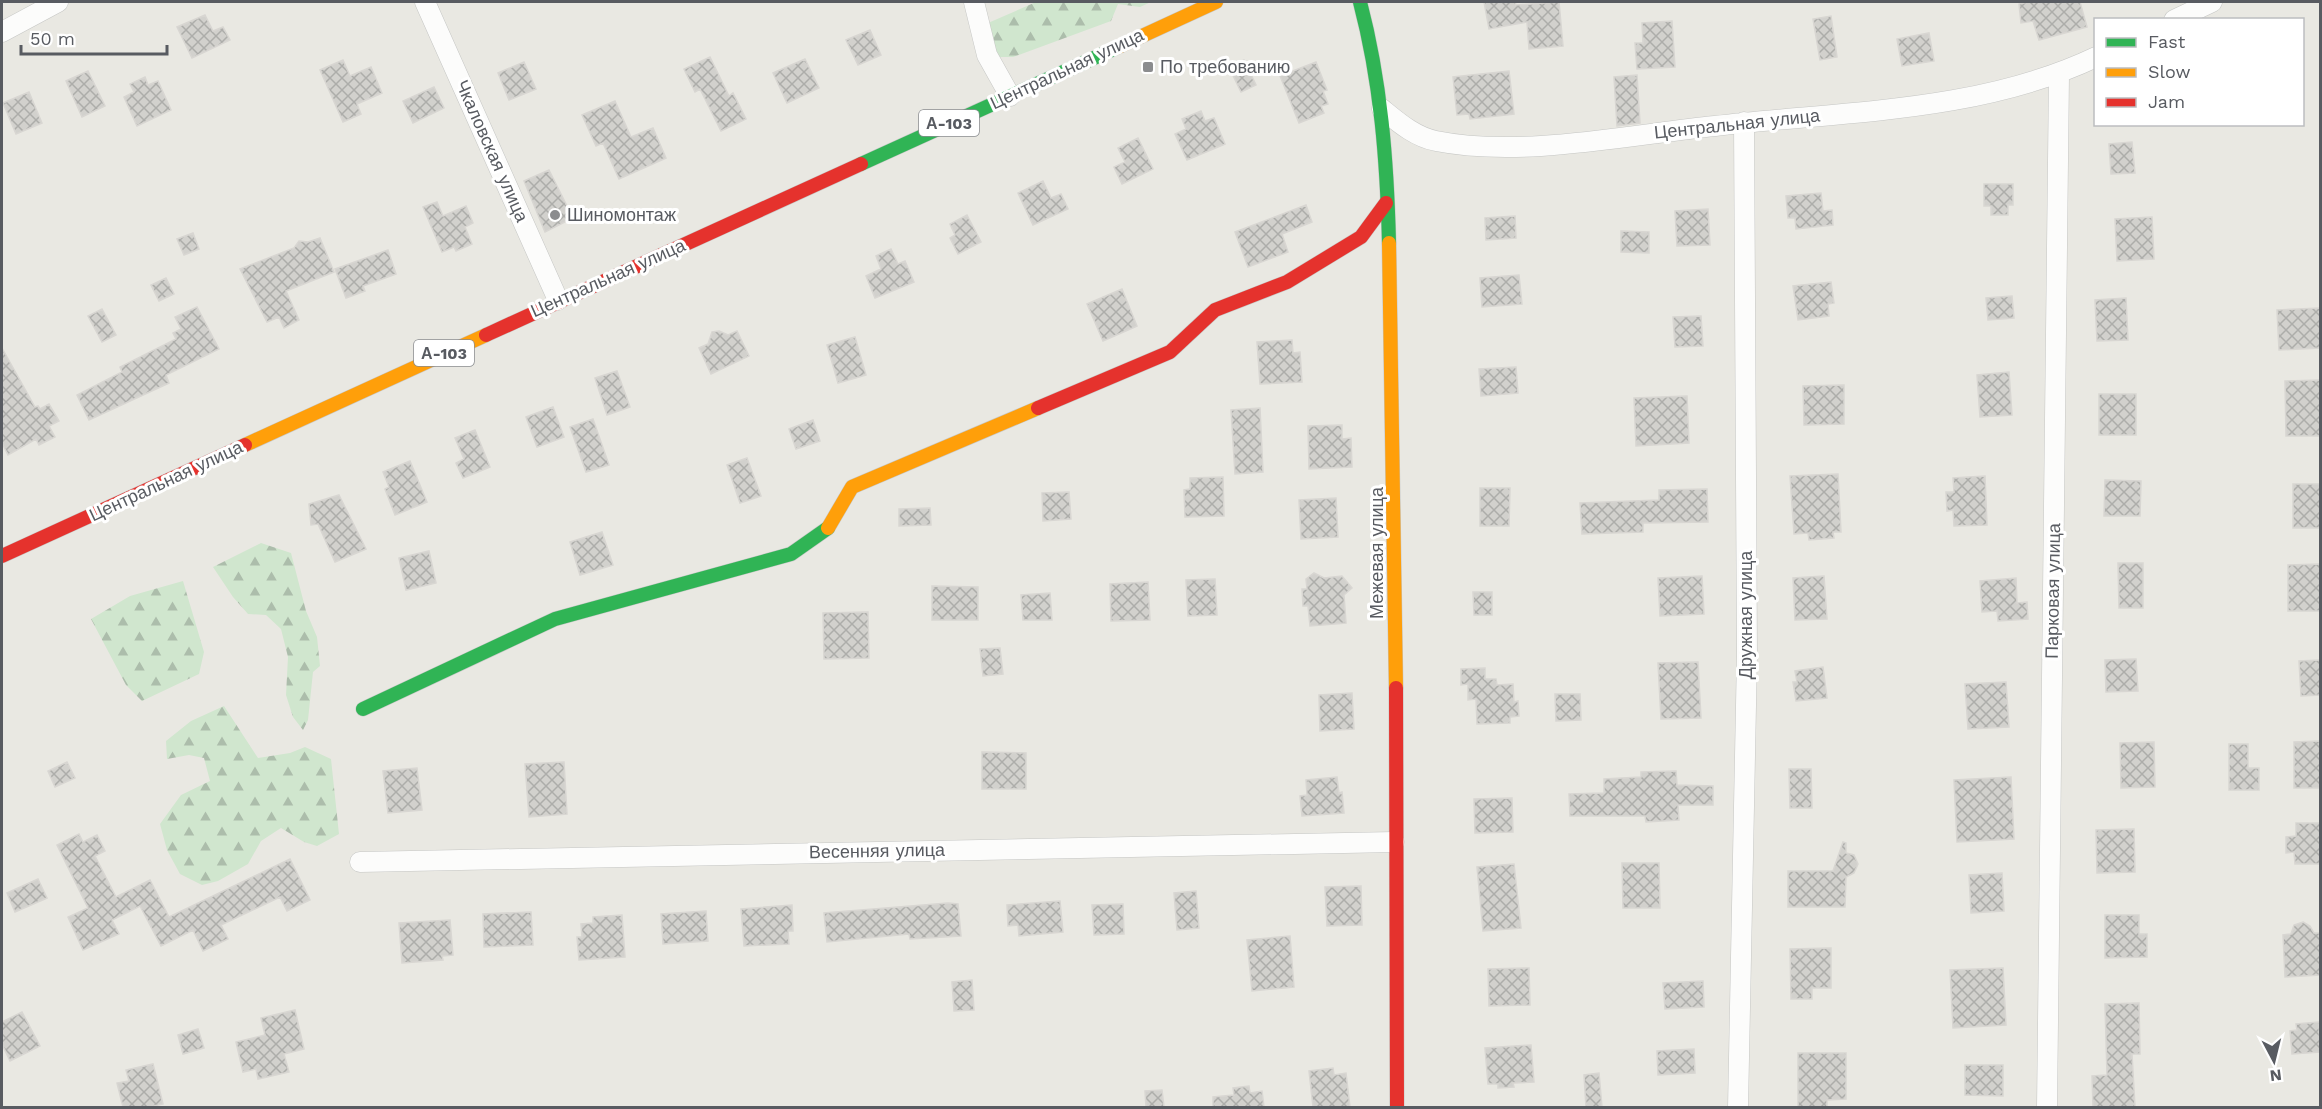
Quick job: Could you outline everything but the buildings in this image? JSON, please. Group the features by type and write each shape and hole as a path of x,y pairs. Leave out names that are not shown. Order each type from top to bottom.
{"street":[{"path":"2,32 58,2"},
{"name":"Чкаловская улица","path":"425,2 558,300"},
{"path":"974,2 987,55 1010,96"},
{"name":"Центральная улица","path":"2,556 558,300 1216,2"},
{"name":"Межевая улица","path":"1360,2 1370,30 1382,109 1395,453 1394,842 1397,1107"},
{"path":"2178,18 2212,2"},
{"name":"Центральная улица","path":"1382,109 1406,128 1434,141 1506,149 1744,122 1940,104 2059,75 2094,58"},
{"name":"Парковая улица","path":"2047,1107 2059,75"},
{"name":"Дружная улица","path":"1738,1107 1747,655 1744,122"},
{"path":"363,709 555,619 790,554 828,529 852,487 1170,352 1215,310 1287,282 1361,237 1386,203"},
{"name":"Весенняя улица","path":"360,862 1394,842"}],"green space":[{"path":"1036,2 1151,2 1140,7 1118,4 1111,21 1013,57 995,57 988,23"},
{"path":"261,543 291,553 306,611 317,637 320,666 313,672 308,720 303,730 293,717 286,695 288,657 281,629 266,615 248,614 233,597 213,567"},
{"path":"183,581 204,652 199,674 142,701 126,685 91,619 130,596"},
{"path":"224,706 258,758 290,753 305,747 331,759 339,834 317,846 304,842 281,828 261,841 248,864 218,881 202,885 180,874 167,850 160,824 181,795 210,781 204,758 189,755 167,759 166,741 191,721"}],"traffic: fast":[{"path":"1360,2 1373,62 1382,122 1389,243"},
{"path":"861,164 1116,48"},
{"path":"363,709 555,619 791,554 828,528"}],"traffic: slow":[{"path":"1116,48 1216,2"},
{"path":"1389,243 1396,688"},
{"path":"245,445 486,335"},
{"path":"828,528 852,487 1038,408"}],"traffic: jam":[{"path":"486,335 861,164"},
{"path":"1038,408 1170,352 1215,310 1287,282 1361,237 1386,203"},
{"path":"2,556 245,445"},
{"path":"1396,688 1397,1108"}],"place":[{"name":"По требованию","path":"1148,67"},
{"name":"Шиномонтаж","path":"555,215"}]}
